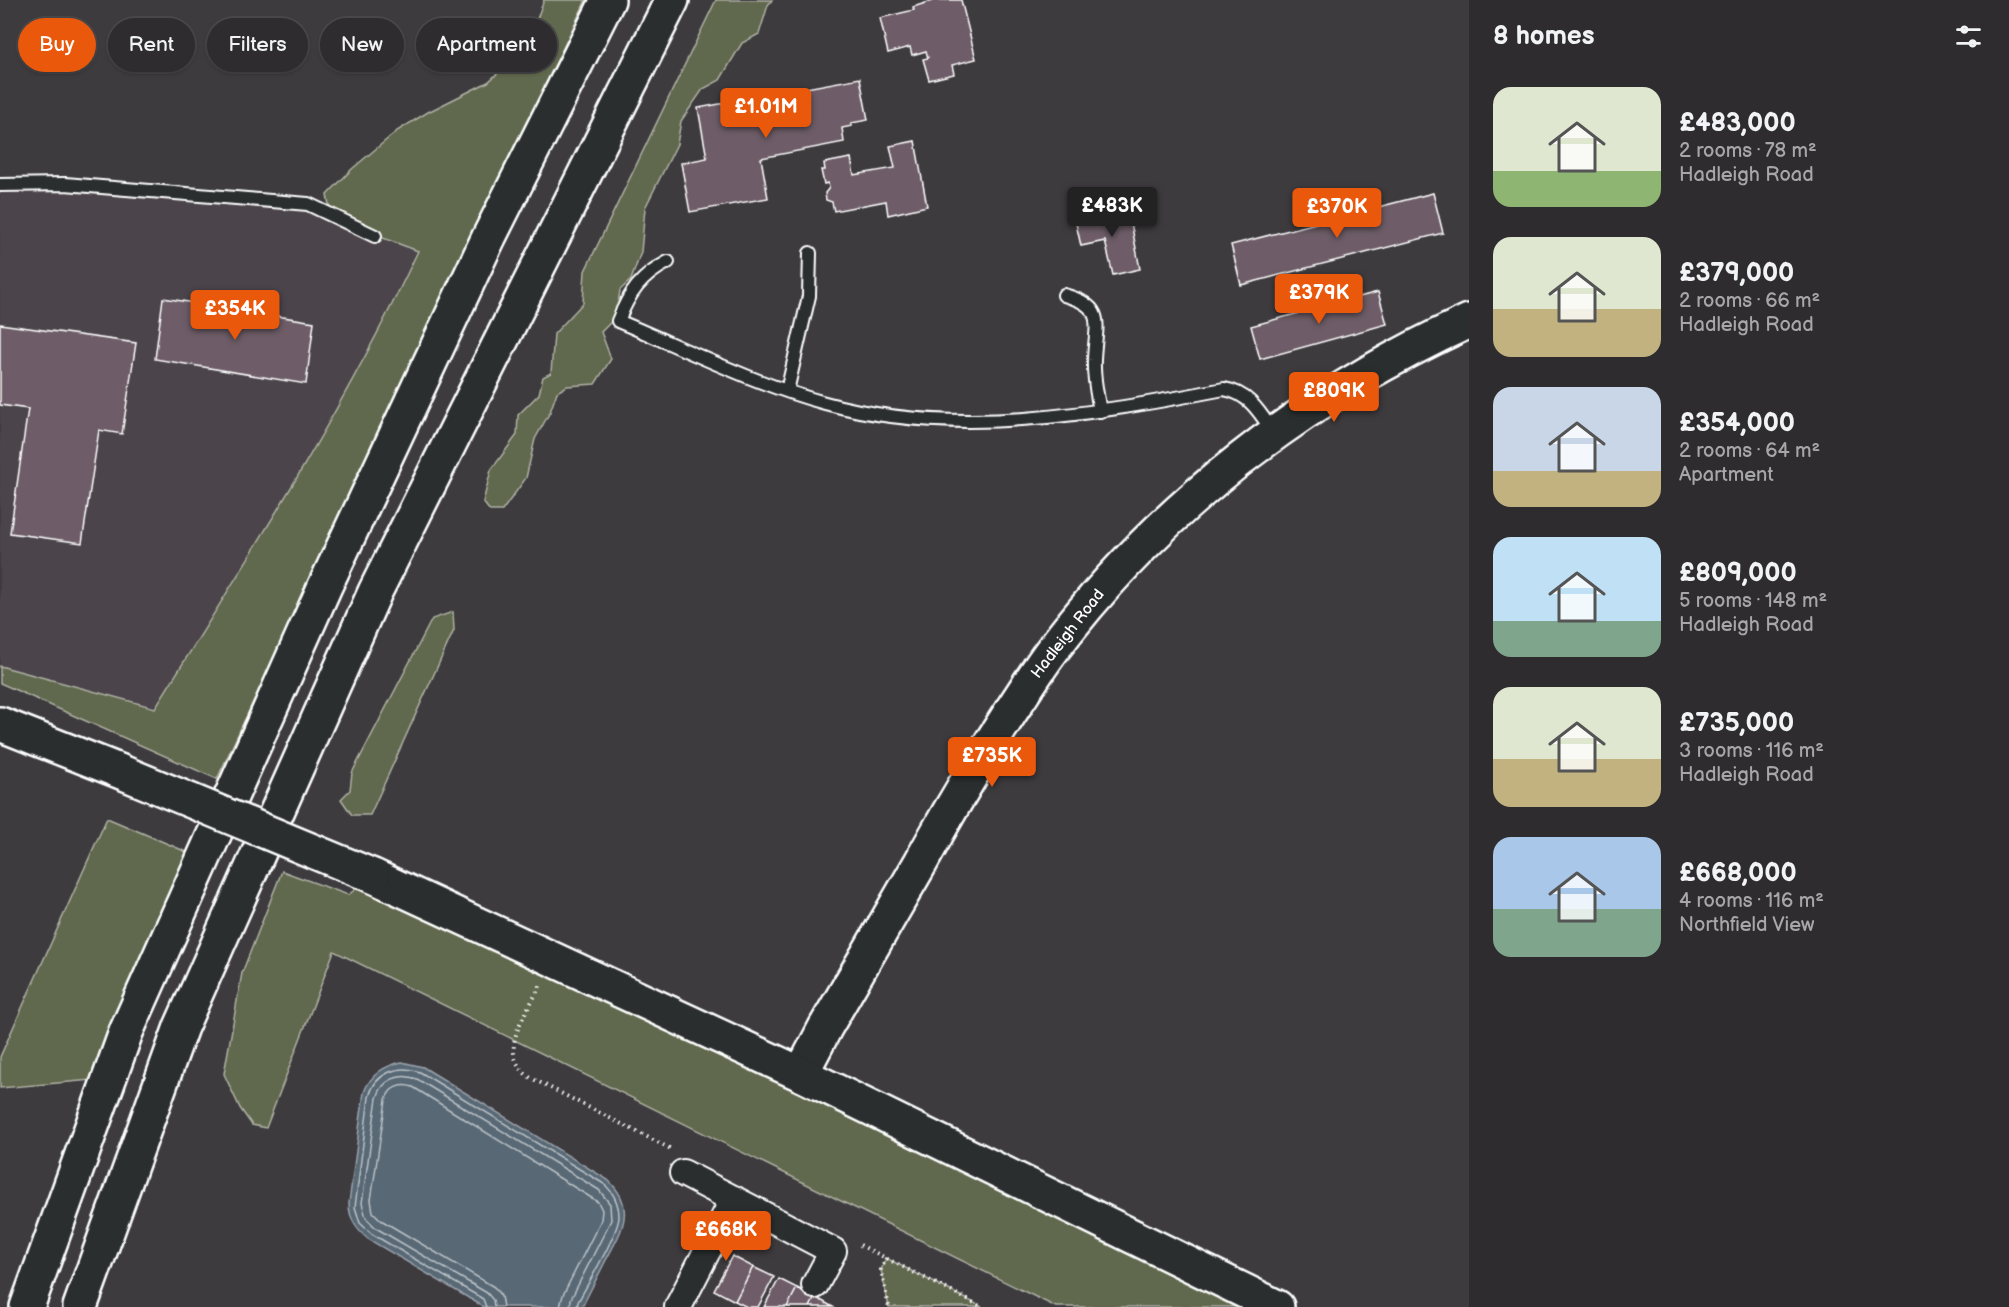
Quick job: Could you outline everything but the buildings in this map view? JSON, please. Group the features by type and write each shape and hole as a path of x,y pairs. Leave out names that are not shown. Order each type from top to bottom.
{"main road":[{"path":"27,1307 136,1010 330,575 488,239 608,0"},
{"path":"80,1307 181,1027 375,592 672,0"},
{"name":"Hadleigh Road","path":"801,1074 825,1028 980,759 1051,651 1103,588 1186,504 1274,432 1363,375 1409,349 1469,321"},
{"path":"0,724 373,876 801,1074 1277,1307"}],"street":[{"path":"680,1163 734,1199 833,1251 815,1285"},
{"path":"678,1307 734,1199"}],"lane":[{"path":"0,185 65,184 308,204 375,236"},
{"path":"787,391 809,296 810,253"},
{"path":"668,262 653,270 630,294 618,321 787,391 862,412 936,420 1012,420 1100,411 1224,388 1237,391 1246,397 1274,432"},
{"path":"1064,295 1088,306 1096,316 1094,368 1100,411"}],"path":[{"path":"552,960 513,1041 514,1057 520,1068 531,1078 680,1163"},
{"path":"886,1258 881,1270 889,1307"}],"shaded area":[{"path":"0,185 308,204 375,236 418,250 386,320 331,421 270,524 155,708 0,666"}],"green space":[{"path":"544,0 586,0 557,61 557,18 537,18"},
{"path":"716,0 772,0 768,5 759,34 742,43 720,80 703,89 681,121 677,144 645,208 641,252 631,280 620,290 616,317 601,332 611,359 595,384 567,386 557,392 550,412 535,439 526,478 502,511 490,511 483,502 491,470 517,435 518,415 539,394 543,377 551,373 554,334 583,303 585,271"},
{"path":"499,72 552,72 217,779 0,683 0,666 155,708 326,427 418,251 332,219 327,195 352,169 397,131 428,112 488,82"},
{"path":"453,612 454,630 370,815 352,815 341,799 350,790 352,773 432,619"},
{"path":"107,818 189,853 92,1080 0,1088 0,1057"},
{"path":"282,871 348,895 373,876 1277,1307 1056,1307 334,951 266,1128 252,1125 240,1108 224,1074 242,973"},
{"path":"886,1258 982,1307 889,1307 881,1270"}],"water":[{"path":"402,1062 423,1067 608,1180 617,1190 622,1200 624,1219 617,1239 582,1307 484,1307 368,1239 357,1227 350,1214 349,1203 364,1092 370,1080 379,1072"}]}
